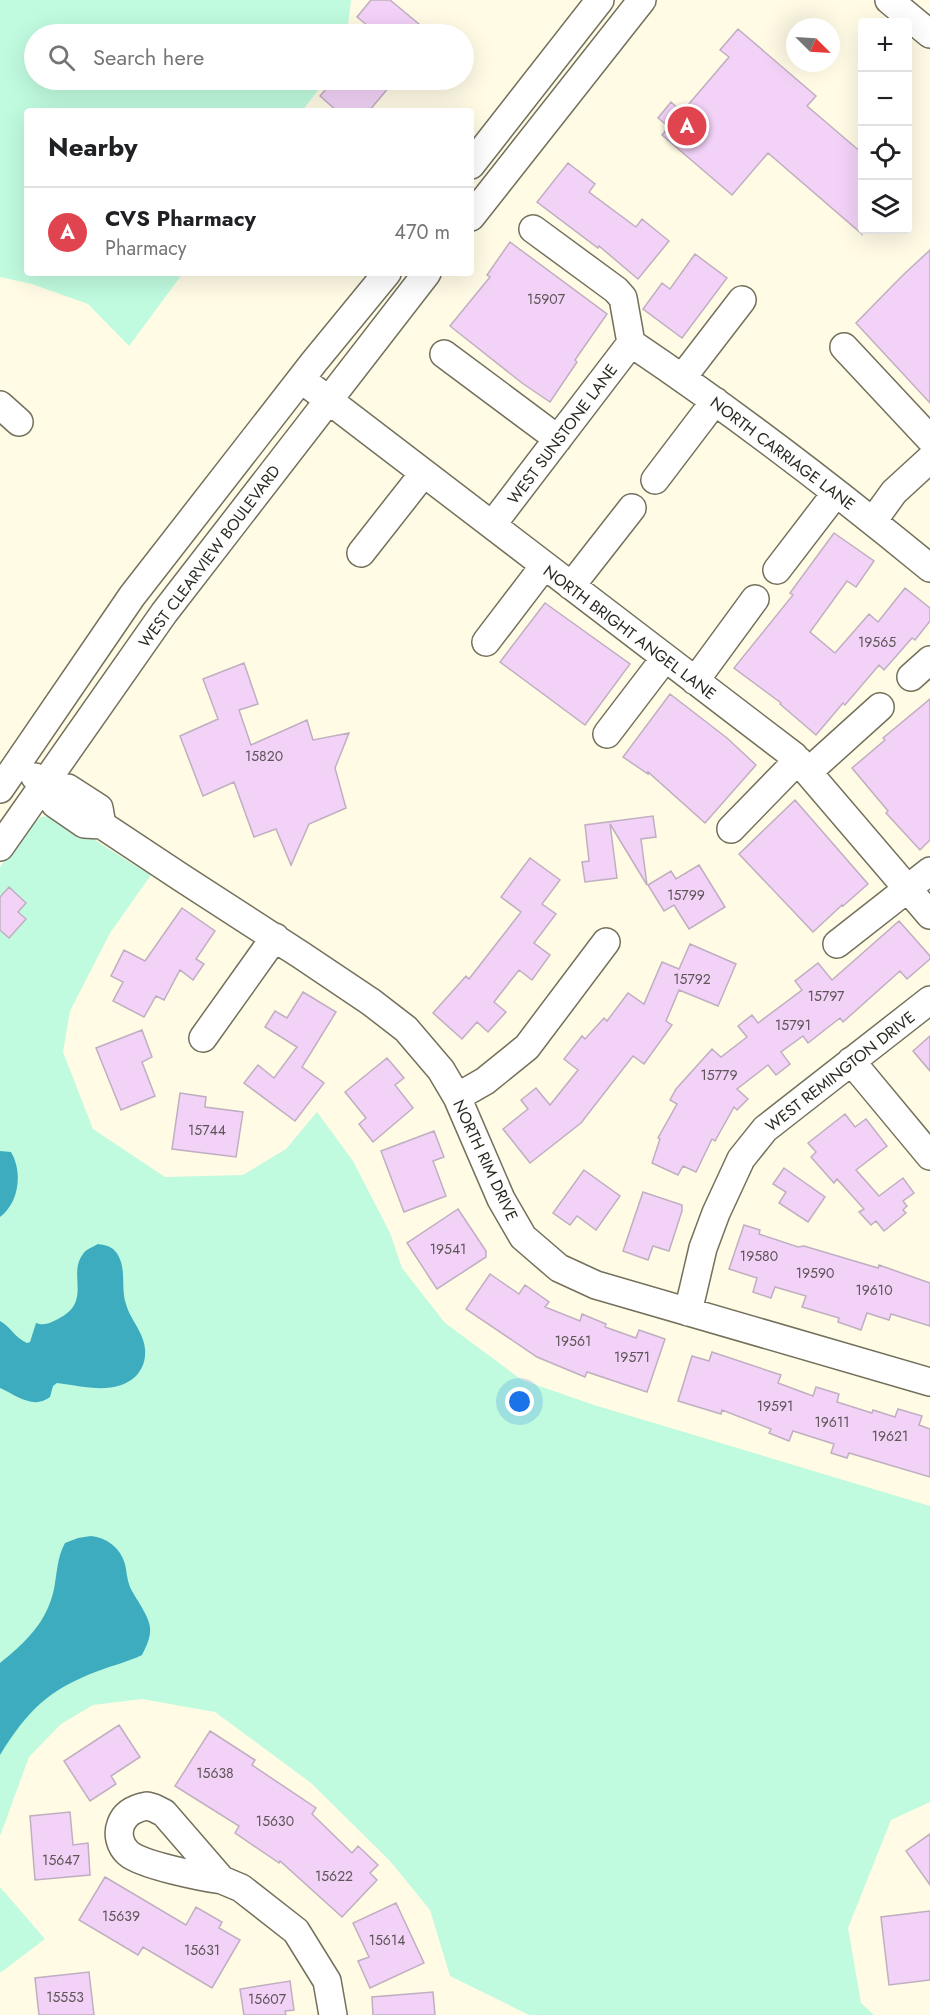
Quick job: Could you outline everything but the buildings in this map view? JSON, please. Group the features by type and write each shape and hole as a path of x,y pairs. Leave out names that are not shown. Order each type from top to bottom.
{"street":[{"path":"474,161 600,0"},
{"path":"474,214 642,0"},
{"path":"889,0 930,34"},
{"path":"533,229 616,290 622,298 631,343"},
{"name":"WEST CLEARVIEW BOULEVARD","path":"0,789 132,596 385,276"},
{"name":"WEST CLEARVIEW BOULEVARD","path":"4,841 164,613 426,276"},
{"path":"682,378 742,300"},
{"name":"NORTH CARRIAGE LANE","path":"631,343 715,401 873,520 930,568"},
{"name":"WEST SUNSTONE LANE","path":"492,525 631,343"},
{"path":"844,347 930,439"},
{"path":"444,354 558,439"},
{"name":"NORTH BRIGHT ANGEL LANE","path":"301,379 803,766 930,915"},
{"path":"655,480 715,401"},
{"path":"873,520 894,492 930,459"},
{"path":"362,553 423,474"},
{"path":"777,570 836,493"},
{"path":"571,586 632,508"},
{"path":"486,642 544,566"},
{"path":"694,681 755,599"},
{"path":"607,734 665,658"},
{"path":"730,829 803,766 880,707"},
{"name":"NORTH RIM DRIVE","path":"18,764 45,784 68,788 99,808 102,825 275,937 371,1002 406,1029 441,1070 457,1097 501,1199 523,1237 559,1268 596,1285 930,1382"},
{"path":"837,944 930,871"},
{"path":"203,1038 275,937"},
{"path":"457,1097 485,1081 527,1047 606,942"},
{"name":"WEST REMINGTON DRIVE","path":"688,1312 703,1248 741,1159 765,1129 930,1000"},
{"path":"851,1061 930,1156"},
{"path":"222,1880 241,1888 261,1901 296,1930 327,1981 333,2015"}],"green space":[{"path":"0,0 351,0 348,24 24,24 24,90 318,90 304,108 24,108 24,276 181,276 129,346 88,304 32,284 0,277"},
{"path":"55,816 151,875 110,933 70,1011 63,1052 93,1129 165,1177 243,1175 286,1149 317,1112 353,1161 390,1233 402,1268 445,1323 522,1380 594,1405 930,1506 930,1802 891,1820 848,1928 861,2003 874,2015 529,2015 450,1976 430,1910 390,1861 311,1783 215,1712 142,1699 93,1705 61,1724 29,1757 0,1836 0,867 31,826 41,817"},
{"path":"0,1887 45,1939 0,1973"}],"water":[{"path":"0,1151 11,1152 18,1178 15,1196 0,1217"},
{"path":"98,1244 113,1249 121,1263 126,1304 144,1341 144,1361 140,1372 128,1382 109,1388 57,1383 53,1386 50,1397 37,1402 25,1400 0,1388 0,1321 19,1338 27,1343 30,1342 36,1323 50,1323 68,1312 74,1305 78,1288 79,1262 84,1252"},
{"path":"91,1536 112,1544 123,1558 130,1588 146,1614 149,1624 150,1635 147,1645 142,1655 81,1678 52,1694 30,1714 0,1755 0,1663 27,1639 46,1612 54,1589 60,1554 65,1543"}],"place":[{"name":"CVS Pharmacy","path":"687,126"}]}
